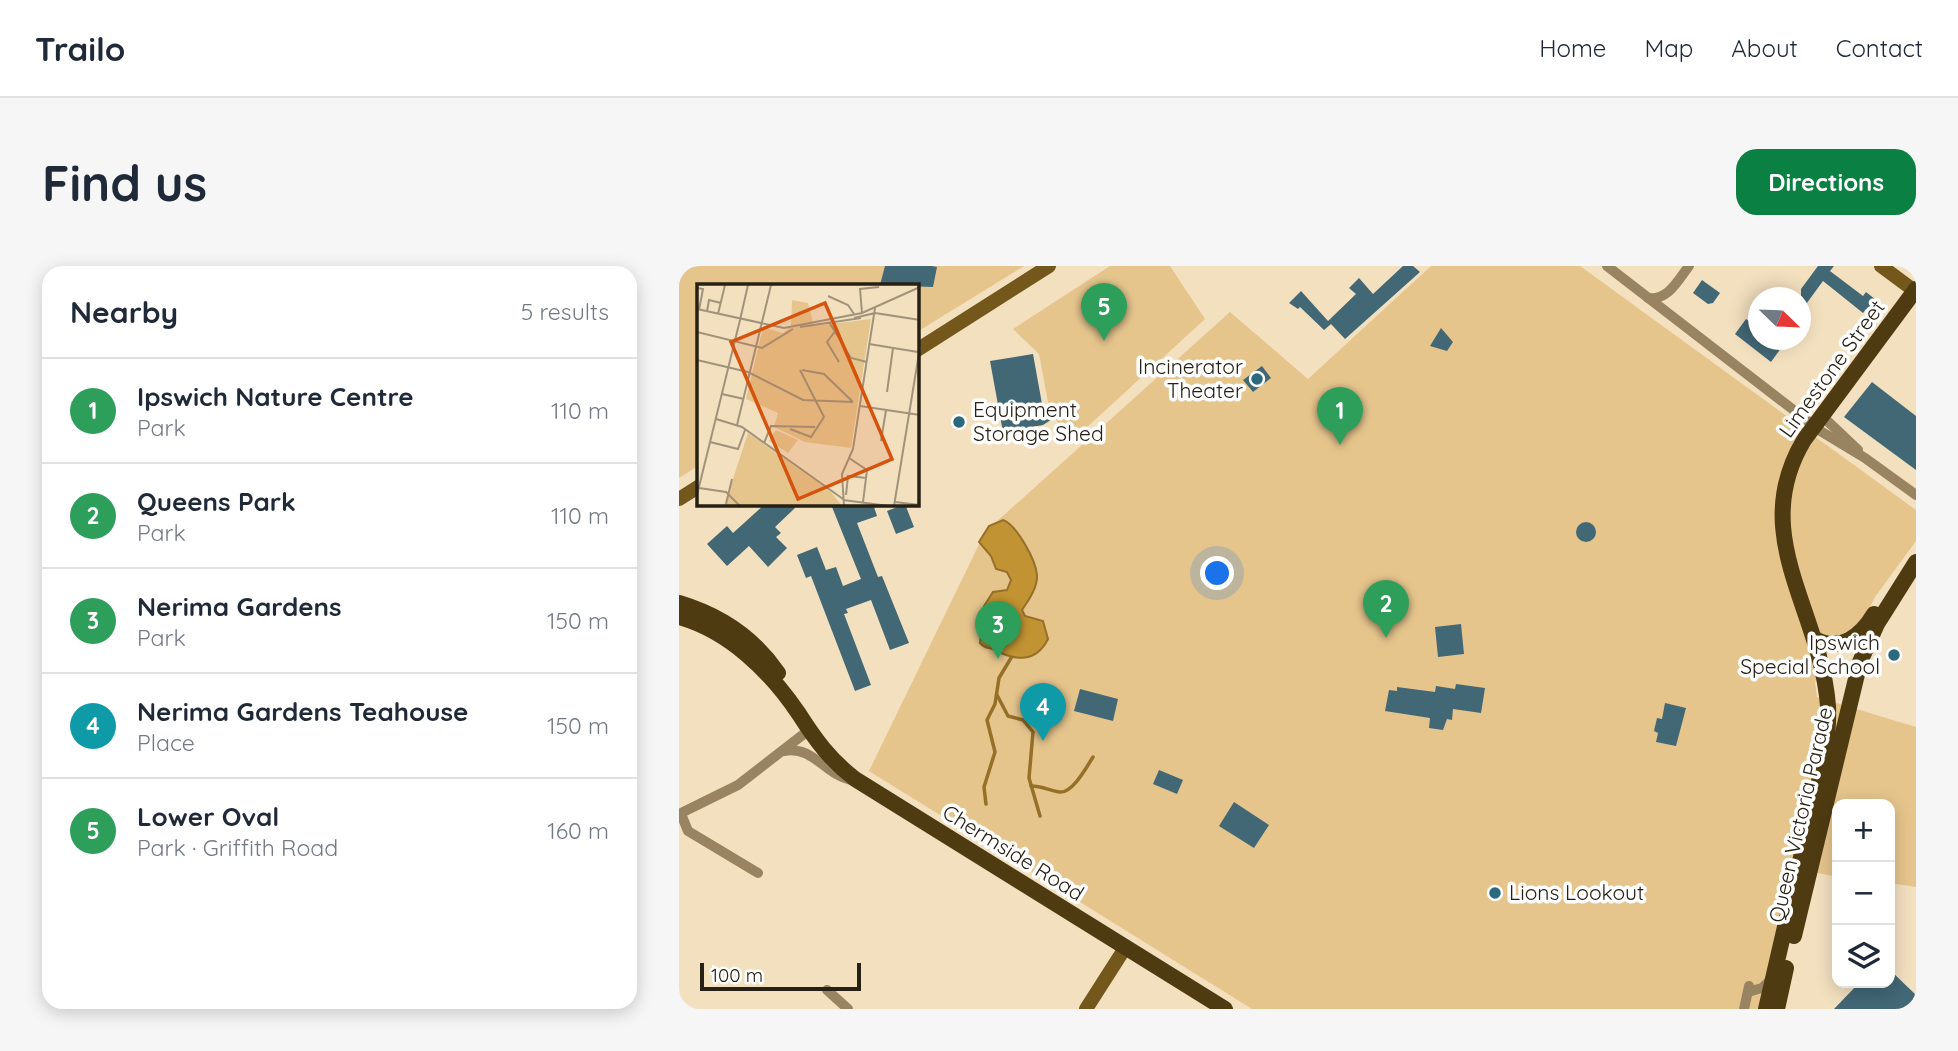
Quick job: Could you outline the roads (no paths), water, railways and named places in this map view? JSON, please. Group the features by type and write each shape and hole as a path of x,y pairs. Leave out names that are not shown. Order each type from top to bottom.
{"main road":[{"name":"Limestone Street","path":"1815,639 1787,559 1781,514 1788,474 1818,421 1915,291"},
{"name":"Queen Victoria Parade","path":"1777,1009 1854,679 1877,624 1916,562"},
{"path":"1815,639 1833,646 1853,637 1865,627 1887,594 1905,578"},
{"name":"Chermside Road","path":"679,603 721,620 753,644 773,667 797,711 830,758 858,781 1225,1009"},
{"name":"Chermside Road","path":"679,617 713,630 738,647 797,711"},
{"name":"Queen Victoria Parade","path":"1766,1009 1819,777 1828,723 1825,685 1815,639"}],"street":[{"path":"919,349 1049,266"},
{"path":"1607,266 1916,495"},
{"path":"1648,298 1657,299 1666,294 1689,266"},
{"path":"1881,266 1915,291"},
{"path":"679,499 697,488"},
{"path":"758,873 688,831 680,814 731,790 809,730"},
{"path":"781,752 803,751 837,776 858,781"},
{"path":"1087,1009 1125,948"},
{"path":"1744,1009 1749,989 1762,988 1773,977"},
{"path":"827,990 848,1009"}],"waterway":[{"path":"986,804 984,787 995,752 987,720 995,704 999,678 1011,658"},
{"path":"997,695 1008,716 1023,720 1033,732 1029,778 1040,816"},
{"path":"1031,786 1064,792 1078,779 1093,757"}],"place":[{"name":"Lower Oval","path":"1104,341"},
{"name":"Incinerator Theater","path":"1257,379"},
{"name":"Equipment Storage Shed","path":"959,422"},
{"name":"Ipswich Nature Centre","path":"1340,445"},
{"name":"Queens Park","path":"1386,638"},
{"name":"Ipswich Special School","path":"1894,655"},
{"name":"Nerima Gardens","path":"998,659"},
{"name":"Nerima Gardens Teahouse","path":"1043,741"},
{"name":"Lions Lookout","path":"1495,893"}]}
